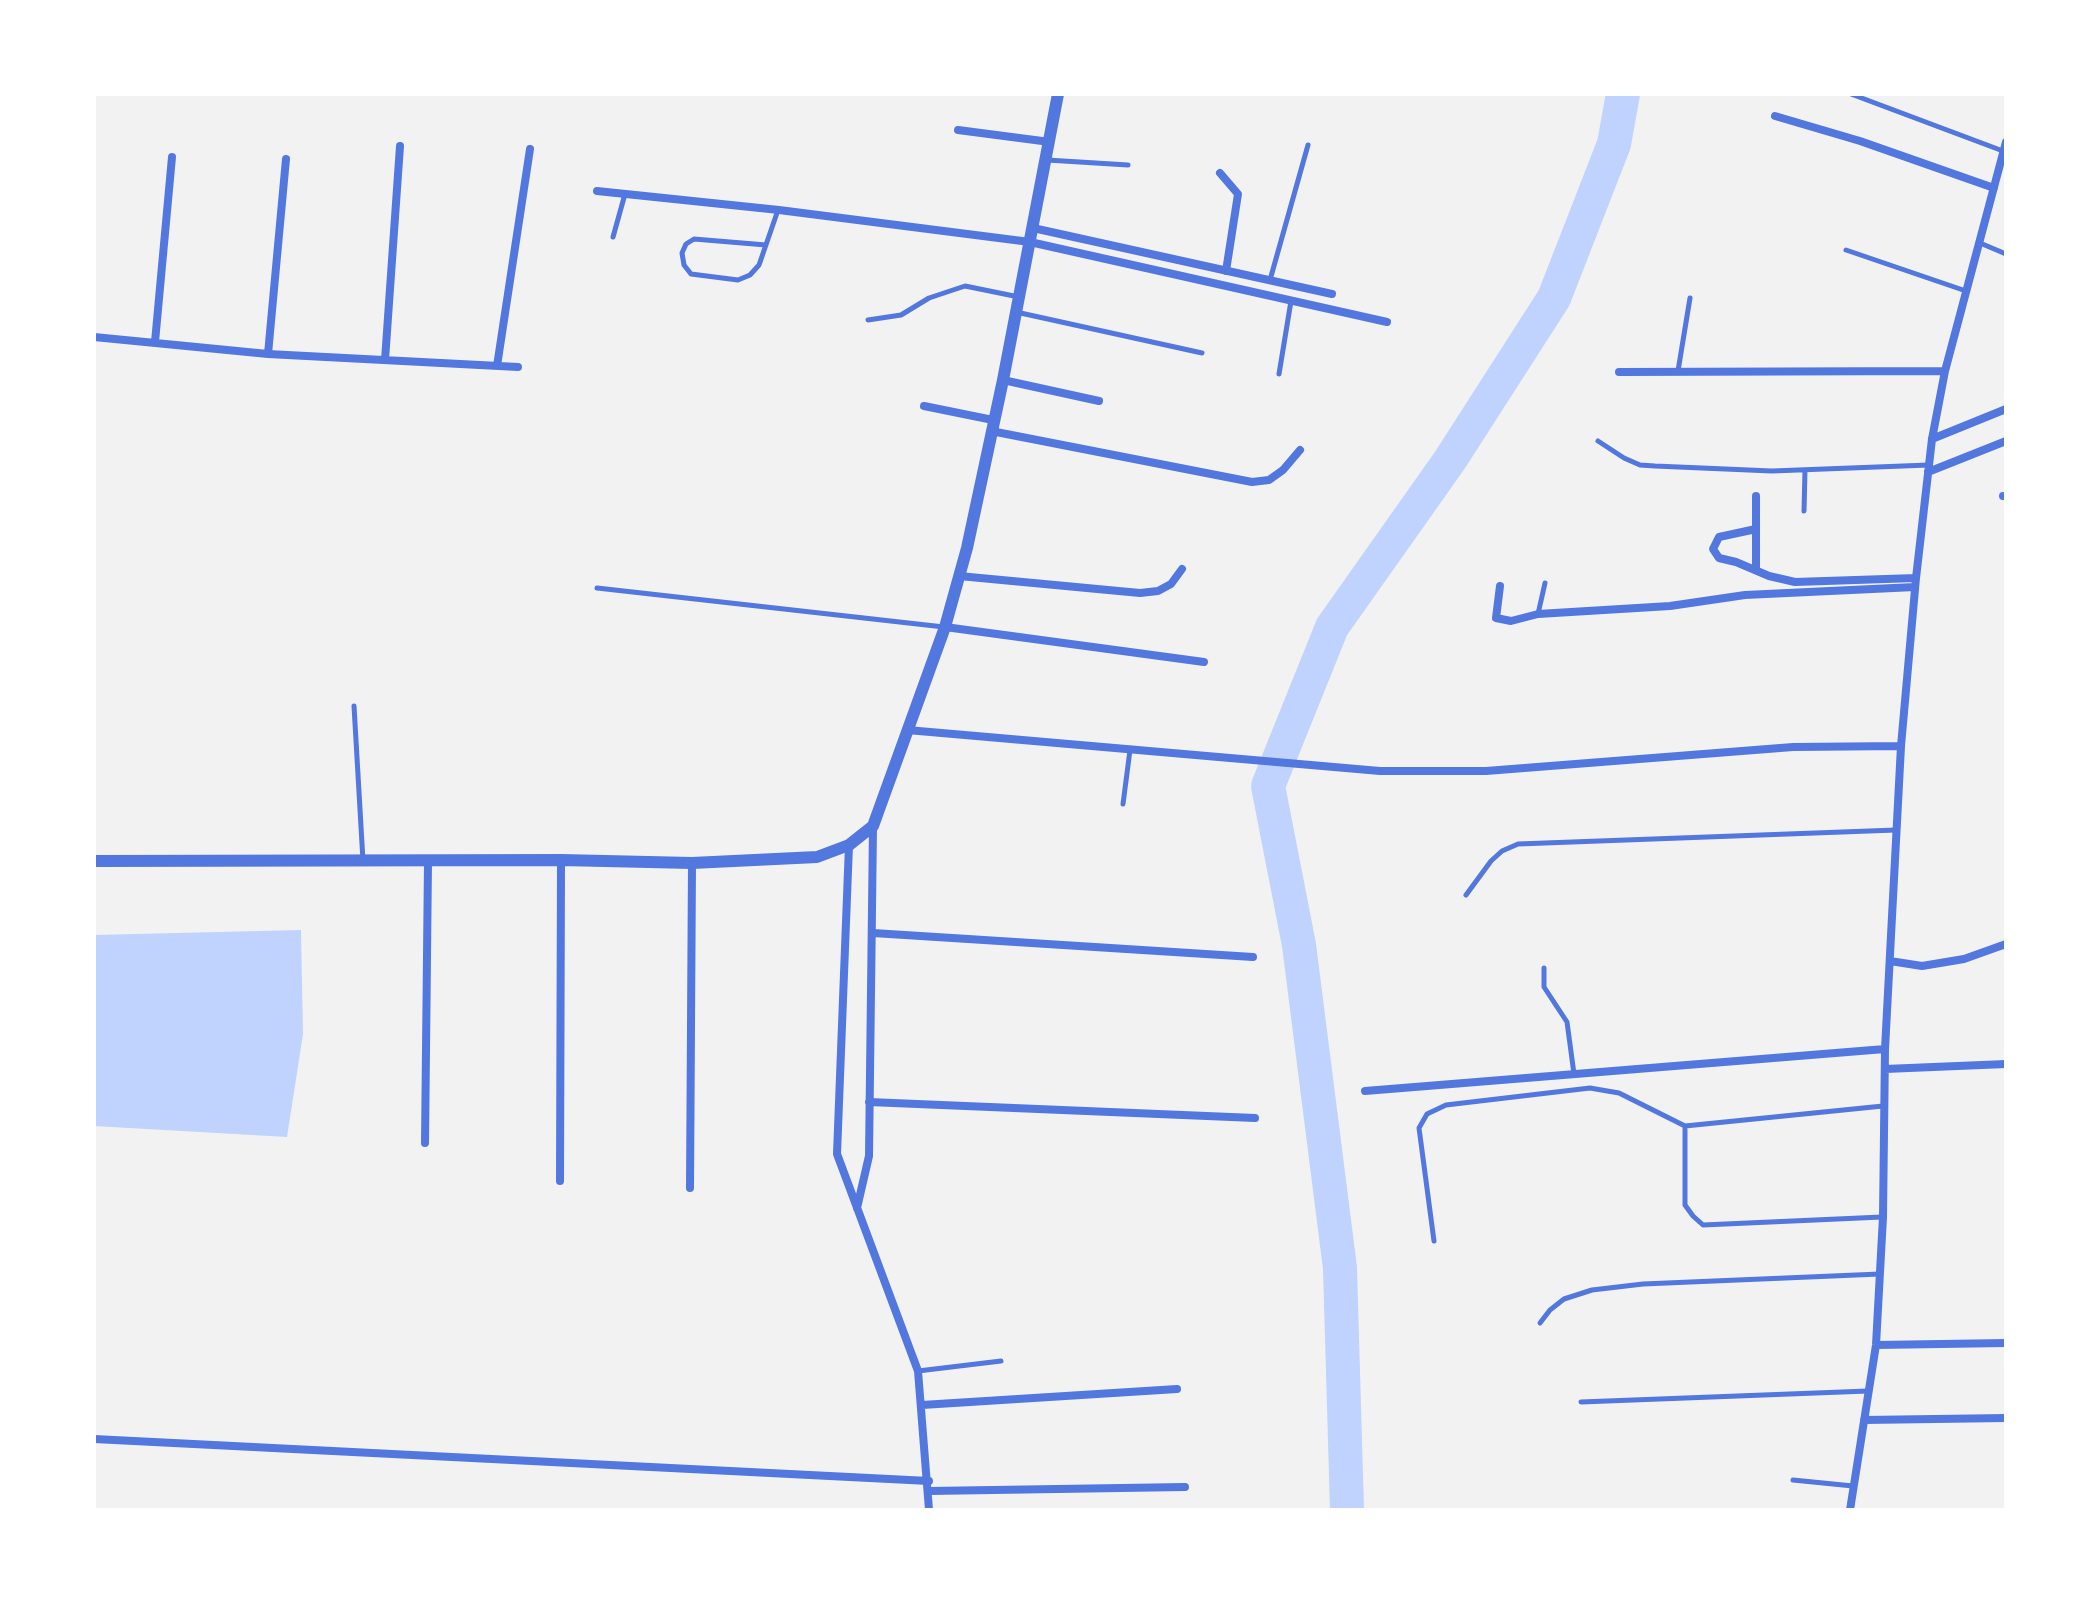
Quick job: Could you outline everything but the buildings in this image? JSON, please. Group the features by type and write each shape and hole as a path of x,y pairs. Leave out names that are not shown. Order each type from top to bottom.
{"street":[{"path":"857,1209 869,1156 873,826 945,627 959,576 1003,380 1058,94"},
{"path":"1775,116 1860,141 1994,188"},
{"path":"958,130 1050,142"},
{"path":"385,360 400,146"},
{"path":"1850,1510 1876,1345 1881,1274 1885,1049 1901,746 1915,582 1932,439 1945,371 2005,146"},
{"path":"497,366 530,149"},
{"path":"155,342 172,157"},
{"path":"268,354 286,159"},
{"path":"1220,173 1238,194 1226,271"},
{"path":"597,191 779,210 1030,242 1387,322"},
{"path":"1033,228 1332,294"},
{"path":"94,337 268,354 518,367"},
{"path":"1619,372 1945,371"},
{"path":"1003,380 1099,401"},
{"path":"924,406 992,426 1252,482 1269,480 1283,470 1300,450"},
{"path":"1932,439 2006,409"},
{"path":"1928,468 2006,441"},
{"path":"1756,496 1756,570"},
{"path":"1756,529 1719,537 1713,549 1719,558 1795,582 1915,582"},
{"path":"959,576 1140,593 1158,591 1171,584 1182,569"},
{"path":"1500,586 1496,610 1499,620 1511,621 1538,614 1670,606 1745,595 1915,582"},
{"path":"945,627 1204,662"},
{"path":"907,730 1380,771 1486,771 1793,747 1901,746"},
{"path":"94,861 561,860 692,863 817,857 849,845 873,826"},
{"path":"849,845 837,1154 918,1371 929,1510"},
{"path":"560,1181 561,860"},
{"path":"425,1143 428,862"},
{"path":"690,1188 692,863"},
{"path":"873,933 1253,957"},
{"path":"1890,961 1922,966 1964,959 2006,944"},
{"path":"1365,1091 1885,1049"},
{"path":"1885,1069 2006,1064"},
{"path":"869,1102 1255,1118"},
{"path":"1876,1345 2006,1343"},
{"path":"922,1405 1177,1389"},
{"path":"1864,1420 2006,1418"},
{"path":"94,1439 929,1481"},
{"path":"929,1491 1185,1487"}],"lane":[{"path":"1851,94 2005,146"},
{"path":"1269,281 1308,145"},
{"path":"1046,160 1128,165"},
{"path":"613,237 625,194"},
{"path":"766,245 694,239 686,244 682,253 684,265 691,274 738,280 750,275 759,265 779,210"},
{"path":"1979,243 2006,254"},
{"path":"1846,250 1967,291"},
{"path":"868,320 901,315 929,298 965,286 1020,297"},
{"path":"1678,372 1690,298"},
{"path":"1279,374 1291,300"},
{"path":"1016,312 1202,353"},
{"path":"1598,441 1640,465 1732,470 1928,468"},
{"path":"1804,511 1805,470"},
{"path":"1538,614 1545,583"},
{"path":"597,588 945,627"},
{"path":"354,706 363,862"},
{"path":"1123,804 1130,750"},
{"path":"1466,895 1491,861 1502,851 1518,844 1897,830"},
{"path":"1544,968 1544,987 1567,1022 1574,1074"},
{"path":"1434,1241 1419,1128 1427,1114 1446,1105 1590,1088 1619,1093 1685,1126 1883,1106"},
{"path":"1685,1126 1685,1205 1703,1225 1883,1217"},
{"path":"1540,1323 1564,1299 1592,1290 1643,1284 1881,1274"},
{"path":"918,1371 1001,1361"},
{"path":"1581,1402 1869,1391"},
{"path":"1793,1480 1853,1486"}],"water":[{"path":"301,930 303,1034 287,1137 94,1126 94,935"}],"waterway":[{"path":"1347,1510 1340,1268 1299,945 1268,786 1332,627 1450,460 1554,298 1614,144 1623,94"}]}
